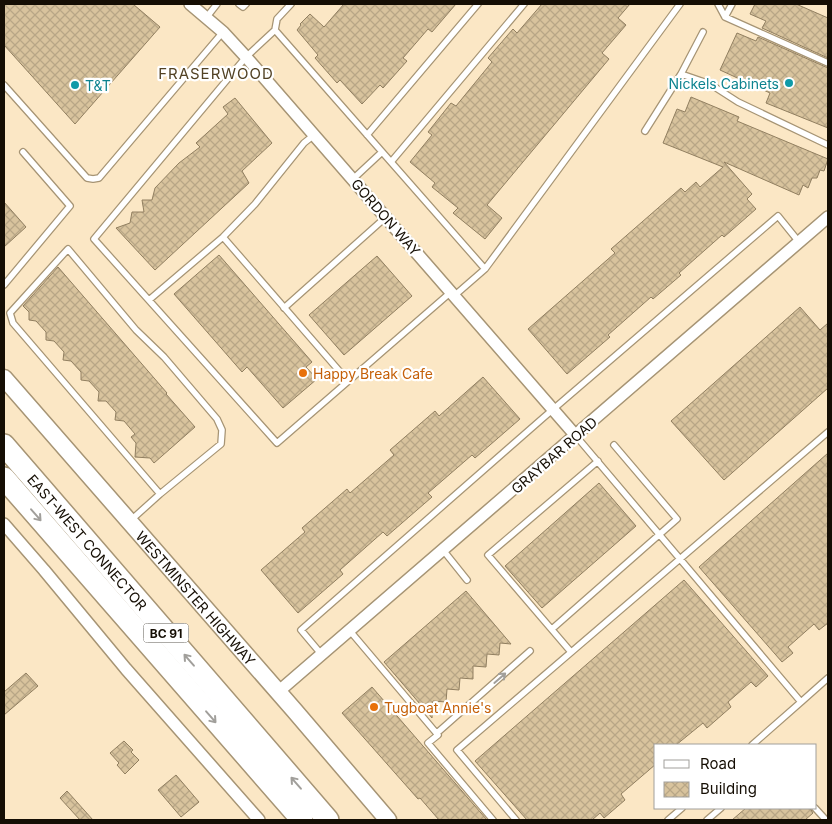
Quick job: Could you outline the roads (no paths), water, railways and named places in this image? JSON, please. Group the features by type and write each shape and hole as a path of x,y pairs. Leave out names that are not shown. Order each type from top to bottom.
{"highway":[{"name":"EAST-WEST CONNECTOR","path":"4,445 328,820"},
{"name":"EAST-WEST CONNECTOR","path":"4,478 302,820"}],"main road":[{"name":"WESTMINSTER HIGHWAY","path":"4,378 388,820"}],"street":[{"name":"GORDON WAY","path":"190,4 224,32 576,436"},
{"name":"GRAYBAR ROAD","path":"278,692 828,217"},
{"path":"4,524 126,669 259,820"}],"lane":[{"path":"206,18 217,4"},
{"path":"239,4 244,8 246,4"},
{"path":"291,4 277,19 275,30 246,57 94,239 277,443 348,381 484,269 680,4"},
{"path":"367,135 478,4"},
{"path":"391,162 524,4"},
{"path":"718,4 725,17 828,63"},
{"path":"725,17 732,4"},
{"path":"275,30 484,269"},
{"path":"4,85 88,178 99,178 224,32"},
{"path":"645,131 681,74 703,32"},
{"path":"681,74 710,84 738,102 828,146"},
{"path":"149,300 223,237 255,204 304,143 314,135"},
{"path":"4,285 70,206 23,152"},
{"path":"353,179 382,152"},
{"path":"322,655 301,630 553,409 778,216 800,242"},
{"path":"284,308 386,217"},
{"path":"223,237 348,381"},
{"path":"129,522 221,444 222,430 217,419 164,357 136,330 68,249 10,313 13,323 160,494"},
{"path":"516,820 457,750 828,432"},
{"path":"576,436 801,702"},
{"path":"552,629 677,520 614,445"},
{"path":"571,652 488,555 598,461"},
{"path":"443,550 467,580"},
{"path":"350,631 437,733"},
{"path":"493,820 428,743 530,651"},
{"path":"753,744 828,678"},
{"path":"668,820 681,809"},
{"path":"707,820 720,809"},
{"path":"816,809 826,820"}],"place":[{"name":"Nickels Cabinets","path":"789,83"},
{"name":"T&T","path":"75,85"},
{"name":"Happy Break Cafe","path":"303,373"},
{"name":"Tugboat Annie's","path":"374,707"}],"district":[{"name":"FRASERWOOD","path":"216,73"}]}
